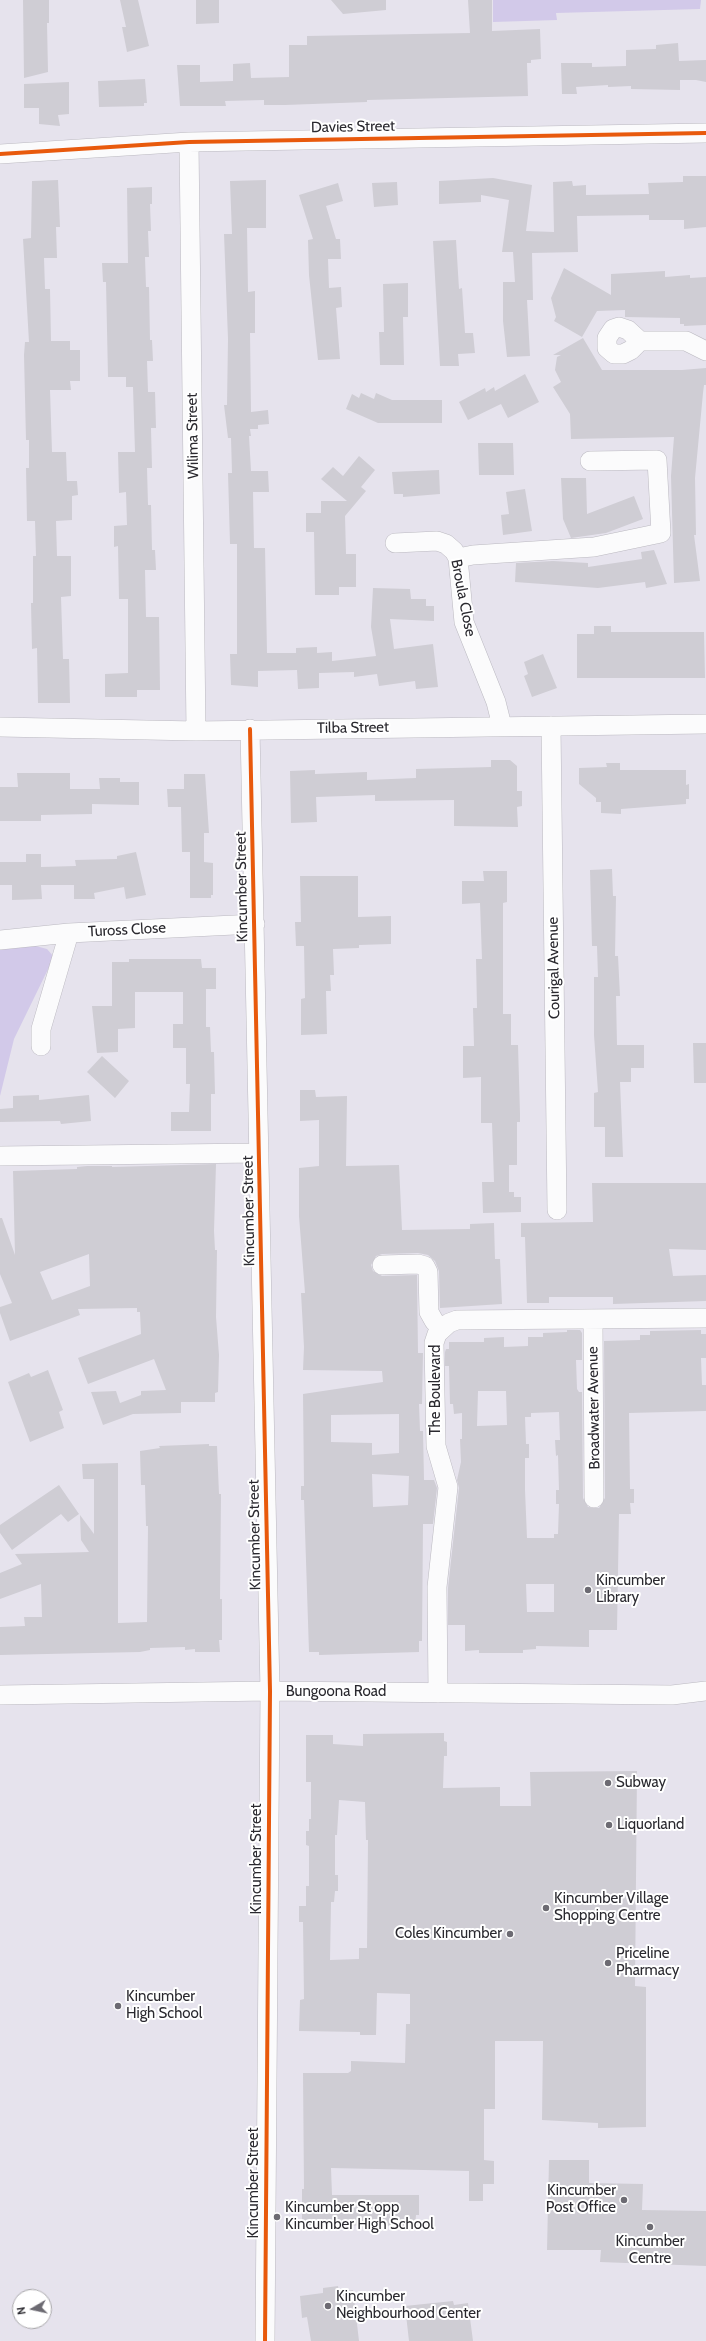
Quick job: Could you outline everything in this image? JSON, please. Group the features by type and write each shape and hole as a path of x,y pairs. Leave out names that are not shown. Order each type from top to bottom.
{"street":[{"name":"Davies Street","path":"0,154 189,142 706,133"},
{"name":"Wilima Street","path":"189,142 196,731"},
{"path":"640,341 686,341 706,351"},
{"path":"458,558 473,555 594,547 661,533 657,460 590,461"},
{"name":"Broula Close","path":"395,543 437,541 446,544 454,551 458,558 464,622 496,702 502,726"},
{"name":"Tilba Street","path":"0,727 196,731 250,729 706,724"},
{"name":"Courigal Avenue","path":"551,726 557,1210"},
{"name":"Kincumber Street","path":"250,729 270,1691 265,2341"},
{"name":"Tuross Close","path":"0,940 69,934 255,924"},
{"path":"41,1046 41,1030 69,934"},
{"path":"0,1156 259,1153"},
{"path":"382,1265 418,1264 425,1266 428,1272 429,1312 434,1321 442,1329"},
{"name":"The Boulevard","path":"438,1692 437,1587 448,1506 448,1487 436,1440 434,1344 442,1329 449,1322 457,1320 706,1318"},
{"name":"Broadwater Avenue","path":"593,1319 594,1498"},
{"name":"Bungoona Road","path":"0,1694 270,1691 672,1695 706,1691"},
{"name":"Bungoona Road","path":"672,1695 674,1698 706,1702"}],"shaded area":[{"path":"493,0 701,0 700,9 556,13 557,20 493,22"},
{"path":"28,944 47,949 54,957 14,1039 0,1096 0,949"}],"building":[{"path":"23,0 49,0 49,23 47,23 48,72 24,78"},
{"path":"120,0 138,0 149,46 127,52 122,27 126,27"},
{"path":"196,0 219,0 219,23 196,24"},
{"path":"331,0 386,0 386,10 343,14"},
{"path":"468,0 492,0 492,31 540,29 541,59 531,60 531,63 527,63 528,96 367,100 367,102 285,105 264,105 264,100 225,101 226,106 180,106 177,65 200,65 200,82 233,81 233,64 250,63 251,78 289,77 289,45 307,45 307,36 470,33"},
{"path":"678,43 679,61 706,60 706,82 696,80 680,80 680,90 631,89 631,86 608,87 608,85 576,87 577,94 562,94 561,63 592,63 592,67 626,66 626,50 656,49 656,45"},
{"path":"145,79 147,103 144,103 144,106 99,107 98,81"},
{"path":"69,82 69,114 58,115 60,126 39,124 39,108 24,108 24,84"},
{"path":"683,176 706,176 706,227 684,229 684,220 649,220 649,215 577,216 578,252 532,253 533,300 527,300 530,356 507,357 503,321 503,282 515,282 513,252 502,252 509,200 481,195 481,202 439,204 439,181 493,178 532,185 526,231 554,232 553,182 572,181 573,186 586,185 586,195 649,194 648,183 683,182"},
{"path":"58,180 60,227 56,227 57,258 44,258 45,289 50,289 51,341 70,341 70,350 80,350 80,381 70,381 71,390 50,390 52,452 66,452 67,481 77,481 78,495 72,496 72,520 56,521 57,556 71,556 71,596 61,597 63,659 69,659 70,703 38,703 37,648 32,649 31,603 33,603 33,556 36,556 35,521 27,521 26,468 29,468 29,440 26,440 24,355 25,342 29,342 23,239 31,238 32,181"},
{"path":"266,180 266,228 247,228 248,292 255,291 255,333 250,333 251,412 268,410 269,424 258,425 258,429 250,429 251,436 249,436 251,471 268,471 269,492 253,492 254,548 265,548 267,653 296,653 296,648 317,647 317,653 332,652 332,661 376,656 371,627 373,588 410,589 411,599 426,599 426,606 434,606 434,621 390,619 394,649 433,644 438,687 416,689 415,681 379,686 377,674 354,677 354,672 319,673 319,688 298,689 297,670 258,671 258,687 231,685 230,654 237,654 237,544 230,544 228,473 232,473 231,438 228,438 224,405 227,405 228,339 224,234 232,234 230,181"},
{"path":"397,182 398,205 374,207 372,183"},
{"path":"338,183 343,201 326,206 336,239 340,239 341,259 328,259 329,288 341,287 342,307 336,308 340,359 318,360 309,275 308,240 313,239 299,195"},
{"path":"152,187 152,204 150,204 151,231 148,231 149,257 145,257 146,287 149,287 150,340 152,340 153,361 147,361 148,392 155,392 156,428 151,428 152,468 147,468 148,505 151,505 152,550 155,550 156,570 145,570 146,617 159,617 160,690 137,690 137,697 105,697 105,674 128,673 128,599 119,599 118,546 114,547 114,526 127,525 126,492 119,493 118,452 135,452 133,387 126,387 126,377 108,377 106,282 103,282 102,263 128,263 127,188"},
{"path":"456,240 459,289 462,288 465,333 473,333 475,353 458,354 459,366 440,366 433,241"},
{"path":"564,268 611,295 611,274 665,271 665,277 690,275 690,278 706,277 706,325 684,326 684,324 680,324 680,318 625,317 625,310 597,311 582,337 554,321 556,317 551,298"},
{"path":"408,283 408,317 403,317 404,365 380,365 379,332 384,332 383,284"},
{"path":"583,338 602,370 682,370 706,368 706,385 704,385 703,393 695,478 696,535 694,535 700,581 674,583 671,476 674,437 571,439 570,414 553,387 561,382 555,370 557,357 561,355 553,355"},
{"path":"525,374 539,402 508,418 501,404 468,420 459,402 485,388 486,392 494,387 495,391"},
{"path":"361,393 374,399 376,393 392,400 442,400 442,423 378,423 346,409 352,394 359,398"},
{"path":"478,443 513,443 514,475 479,475"},
{"path":"359,456 375,470 361,487 366,491 345,516 346,554 356,554 356,587 339,587 339,595 315,595 314,532 306,532 306,513 321,513 321,501 347,501 321,479 333,467 343,476"},
{"path":"439,470 440,494 403,497 403,494 394,494 392,472"},
{"path":"561,478 586,478 587,514 634,496 643,519 606,533 571,538 563,519"},
{"path":"525,489 532,531 503,535 501,515 509,514 506,492"},
{"path":"654,550 667,584 646,588 645,582 598,588 515,582 516,563 553,561 588,563 588,567 642,559 641,552"},
{"path":"594,626 611,626 611,632 704,632 705,678 577,678 577,634 594,634"},
{"path":"543,654 557,688 532,697 524,676 528,674 524,662"},
{"path":"491,760 510,760 517,766 517,791 522,791 522,806 517,807 518,827 454,826 454,800 375,801 375,795 316,797 317,822 291,823 290,771 315,770 315,774 367,772 367,780 416,778 416,769 491,767"},
{"path":"606,763 620,763 620,770 686,770 686,785 689,784 689,799 686,799 686,804 621,809 621,814 601,813 601,802 596,802 596,798 579,784 579,768 607,767"},
{"path":"17,773 70,773 70,789 100,789 99,778 120,778 120,782 139,782 139,805 92,804 92,814 41,815 41,821 0,821 0,787 18,787"},
{"path":"184,774 205,774 209,833 204,833 204,862 213,863 213,895 211,895 211,898 190,898 190,852 182,852 181,807 168,807 167,789 184,789"},
{"path":"136,852 146,895 126,899 124,887 94,893 95,899 74,899 74,885 41,885 42,899 12,900 12,885 0,885 0,862 26,862 26,854 41,854 41,867 76,866 75,860 117,859 117,856"},
{"path":"612,869 613,896 616,896 615,956 618,956 620,996 616,996 617,1045 644,1045 644,1068 631,1068 631,1082 620,1082 623,1157 605,1157 605,1127 594,1127 594,1093 598,1092 594,1035 594,977 598,977 597,946 592,946 590,870"},
{"path":"483,871 507,871 507,902 503,903 503,1014 511,1014 511,1045 518,1045 520,1114 520,1122 517,1122 517,1165 509,1165 509,1192 514,1192 514,1197 521,1197 521,1212 483,1213 482,1182 494,1182 492,1123 481,1123 481,1077 463,1078 463,1046 474,1046 473,1008 477,1008 476,959 482,959 480,903 462,904 462,881 484,881"},
{"path":"300,876 358,876 358,917 391,916 391,944 359,945 359,948 333,949 334,975 330,975 331,991 326,991 327,1034 301,1035 301,999 305,998 304,946 296,946 295,922 301,922"},
{"path":"129,959 201,959 202,968 216,968 216,989 206,989 206,1027 210,1027 211,1052 214,1052 215,1094 211,1094 211,1131 171,1131 171,1112 189,1112 190,1084 186,1084 186,1048 173,1048 173,1024 183,1024 183,992 135,992 135,1028 118,1029 118,1052 97,1053 92,1006 112,1006 112,962 129,962"},
{"path":"693,1043 706,1043 706,1083 694,1083"},
{"path":"102,1056 129,1081 115,1098 87,1072"},
{"path":"300,1090 315,1090 316,1097 347,1096 346,1166 399,1165 402,1230 470,1229 470,1224 494,1223 495,1259 500,1259 502,1304 440,1308 439,1271 435,1261 428,1255 418,1253 382,1254 376,1256 371,1265 373,1271 382,1276 417,1275 418,1353 423,1353 422,1404 419,1404 420,1431 423,1431 424,1480 434,1480 437,1488 433,1524 423,1524 422,1641 419,1641 419,1652 319,1655 319,1652 309,1652 304,1500 301,1500 301,1486 304,1486 303,1394 383,1382 382,1371 303,1370 304,1347 301,1293 305,1293 299,1216 299,1168 319,1166 319,1120 300,1121","holes":["399,1414 399,1453 372,1455 372,1443 331,1442 331,1415","372,1474 409,1476 408,1505 373,1507"]},
{"path":"39,1095 39,1100 89,1095 91,1121 61,1124 60,1121 0,1122 0,1109 13,1108 13,1096"},
{"path":"216,1164 214,1231 215,1250 217,1250 216,1317 219,1355 218,1392 215,1393 215,1402 181,1402 181,1413 133,1414 103,1425 91,1392 116,1391 120,1403 141,1395 141,1391 166,1390 154,1359 88,1384 78,1358 141,1334 140,1312 137,1312 137,1308 78,1309 80,1315 10,1341 0,1313 0,1307 12,1303 0,1274 0,1218 2,1218 15,1255 13,1171 77,1169 77,1167 87,1166 112,1167","holes":["89,1254 90,1286 52,1300 40,1272"]},
{"path":"592,1183 706,1183 706,1250 669,1249 673,1276 706,1275 706,1301 613,1304 613,1297 549,1297 549,1303 527,1303 525,1237 521,1237 521,1223 593,1222"},
{"path":"567,1330 580,1330 582,1333 582,1360 576,1360 577,1389 579,1392 582,1392 583,1498 588,1507 599,1508 605,1498 604,1341 640,1340 640,1335 650,1335 650,1331 701,1330 701,1334 706,1334 706,1358 701,1358 702,1385 706,1385 706,1411 629,1413 630,1489 634,1489 634,1503 630,1503 631,1514 619,1514 617,1630 589,1630 589,1647 536,1646 536,1649 523,1650 523,1653 479,1653 479,1650 465,1651 465,1625 448,1625 448,1588 459,1488 457,1480 461,1462 460,1439 462,1439 462,1413 454,1414 453,1404 450,1404 449,1366 445,1366 445,1352 446,1349 449,1349 449,1342 484,1342 484,1338 504,1337 504,1347 528,1346 528,1337 543,1337 543,1333 567,1332","holes":["478,1391 506,1391 507,1425 477,1426","559,1412 560,1440 555,1440 556,1456 558,1455 559,1490 556,1490 556,1504 559,1504 558,1534 554,1534 554,1538 527,1538 525,1458 529,1458 529,1444 526,1444 525,1417 531,1417 531,1413","526,1584 554,1584 554,1612 527,1612"]},
{"path":"48,1370 63,1410 59,1412 64,1428 30,1442 8,1382 29,1373 31,1377"},
{"path":"209,1444 209,1446 217,1446 219,1494 221,1494 220,1599 222,1599 222,1640 219,1640 220,1652 195,1652 195,1649 185,1650 185,1647 150,1648 150,1650 140,1652 0,1655 0,1627 25,1626 24,1617 42,1617 41,1584 0,1599 0,1573 22,1564 15,1554 89,1552 81,1540 80,1515 94,1534 94,1479 83,1479 82,1464 118,1463 118,1623 147,1622 148,1526 146,1526 145,1485 141,1485 140,1451 160,1448 159,1446"},
{"path":"59,1485 79,1514 68,1522 61,1514 12,1550 0,1533 0,1525"},
{"path":"444,1733 444,1741 447,1742 447,1756 444,1756 443,1788 500,1787 500,1806 531,1806 530,1772 637,1771 635,1986 646,1987 646,2127 598,2128 598,2123 542,2120 543,2041 495,2041 495,2109 484,2109 484,2160 494,2161 494,2184 483,2184 483,2201 469,2201 469,2171 331,2168 332,2195 419,2195 419,2215 416,2215 415,2226 302,2225 302,2189 304,2189 303,2073 348,2073 351,2071 351,2061 405,2063 406,2024 410,2024 410,1994 377,1993 376,2035 360,2035 360,2032 299,2031 300,2000 304,1999 303,1922 299,1922 299,1906 306,1906 306,1886 309,1886 309,1846 306,1845 306,1831 309,1831 309,1819 311,1819 311,1782 306,1782 306,1735 333,1735 333,1744 363,1746 363,1734","holes":["339,1800 365,1802 366,1840 368,1840 367,1948 359,1948 359,1959 330,1960 331,1902 334,1902 335,1891 338,1891 338,1875 335,1875 335,1835 337,1835"]},
{"path":"549,2160 589,2160 589,2183 643,2184 642,2210 706,2211 706,2266 600,2262 601,2250 547,2250"},
{"name":"Kincumber Neighbourhood Center","path":"338,2286 339,2292 353,2290 359,2341 311,2341 307,2317 302,2318 300,2296 323,2293 323,2288"},
{"path":"453,2301 454,2305 468,2303 473,2341 409,2341 405,2306"}],"cycle path":[{"path":"0,154 189,142 706,133"},
{"path":"250,729 270,1691 265,2341"}],"place":[{"name":"Kincumber Library","path":"588,1590"},
{"name":"Subway","path":"608,1783"},
{"name":"Liquorland","path":"609,1825"},
{"name":"Kincumber Village Shopping Centre","path":"546,1908"},
{"name":"Coles Kincumber","path":"510,1934"},
{"name":"Priceline Pharmacy","path":"608,1963"},
{"name":"Kincumber High School","path":"118,2006"},
{"name":"Kincumber Post Office","path":"624,2200"},
{"name":"Kincumber St opp Kincumber High School","path":"277,2217"},
{"name":"Kincumber Centre","path":"650,2227"},
{"name":"Kincumber Neighbourhood Center","path":"328,2306"}]}
